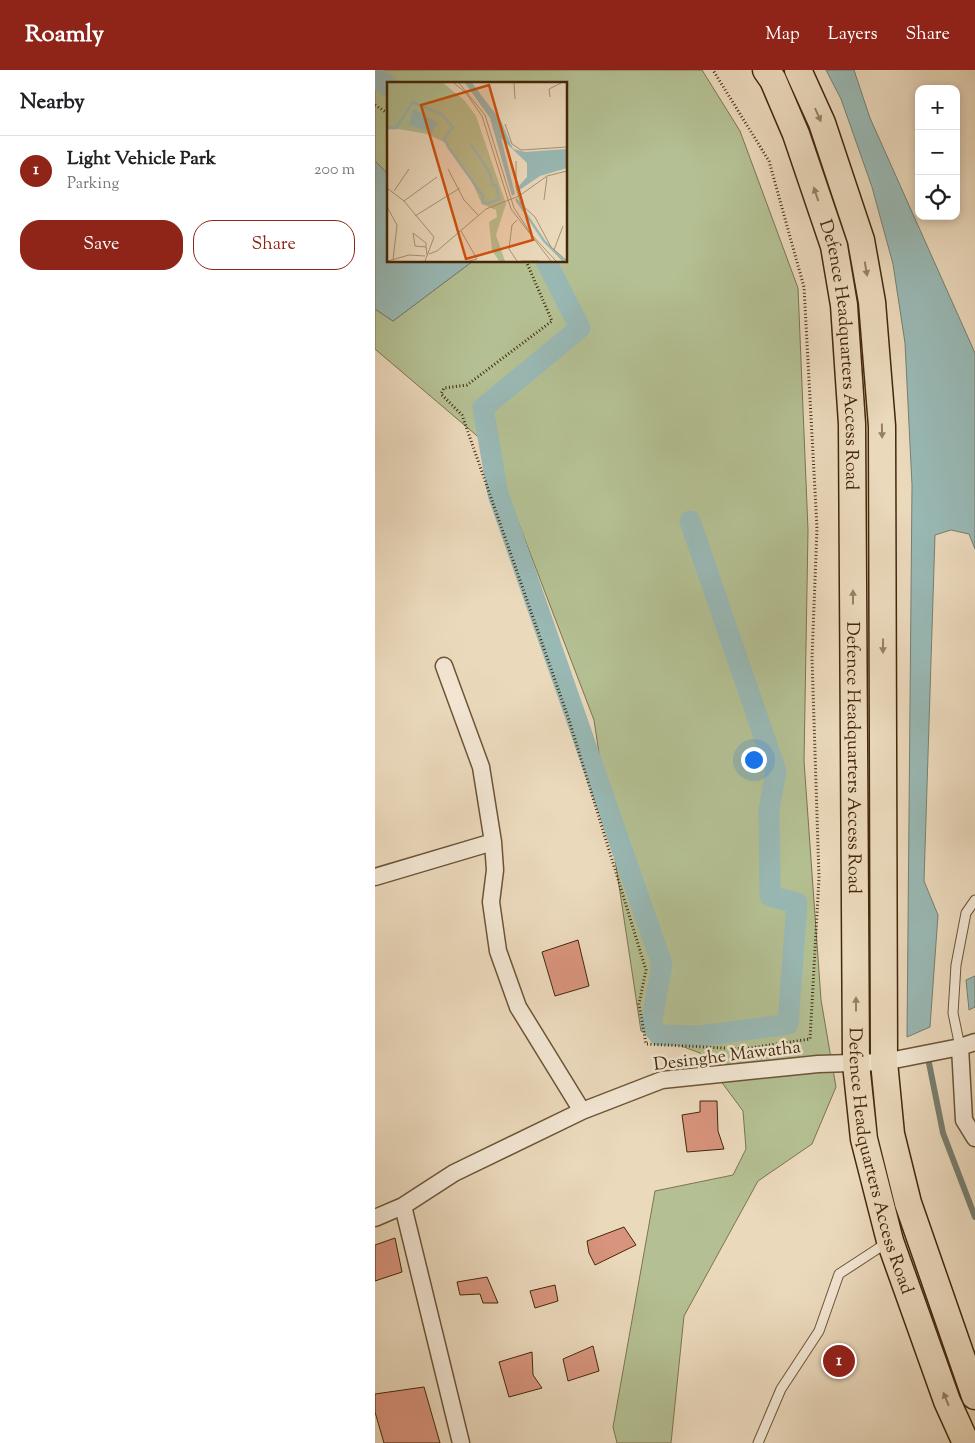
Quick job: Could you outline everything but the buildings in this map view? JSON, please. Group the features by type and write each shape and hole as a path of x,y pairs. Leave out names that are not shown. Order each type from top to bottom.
{"main road":[{"name":"Defence Headquarters Access Road","path":"766,70 773,80 796,134 834,246 844,305 852,424 856,1064 864,1139 890,1240 947,1401 966,1443"},
{"name":"Defence Headquarters Access Road","path":"798,70 822,123 861,240 873,311 882,426 884,1062 891,1134 908,1203 975,1396"}],"street":[{"path":"443,666 481,767 493,842 495,870 491,902 498,952 518,1007 582,1111"},
{"path":"375,876 493,842"},
{"name":"Desinghe Mawatha","path":"375,1218 403,1206 454,1172 582,1111 662,1080 818,1064 884,1062 967,1045"},
{"path":"967,1045 964,1120 975,1138"},
{"path":"403,1206 461,1443"}],"lane":[{"path":"967,1045 953,1013 956,965 966,912 975,900"},
{"path":"758,1443 781,1390 819,1331 839,1274 890,1240"}],"path":[{"path":"526,262 552,321 467,385 444,388 441,394 462,415 569,720 646,970 639,1004 646,1044 744,1049 810,1039 819,878 812,658 817,528 803,287 769,161 713,70"},
{"path":"375,105 387,113"}],"green space":[{"path":"375,70 702,70 740,131 798,288 808,530 804,761 821,1000 836,1087 812,1144 758,1181 684,1316 671,1443 617,1443 613,1427 655,1191 733,1175 746,1149 743,1111 700,1053 641,1031 594,720 489,446 375,349 375,309 393,321 472,262 567,262 567,82 387,82 387,173 375,161"}],"water":[{"path":"826,70 854,70 870,118 975,353 975,549 969,534 951,530 935,535 924,881 938,915 930,1027 907,1037 912,485 905,343 893,264 872,187 841,99"},
{"path":"375,161 387,173 387,262 472,262 393,321 375,309"},
{"path":"975,976 975,1007 969,1010 966,980"}],"waterway":[{"path":"375,77 387,86"},
{"path":"547,262 580,328 483,408 498,494 662,964 651,1025 659,1035 701,1036 788,1024 797,903 770,896 769,810 776,771 690,521"},
{"path":"929,1063 943,1133 975,1217"}],"place":[{"name":"Light Vehicle Park","path":"839,1361"}]}
